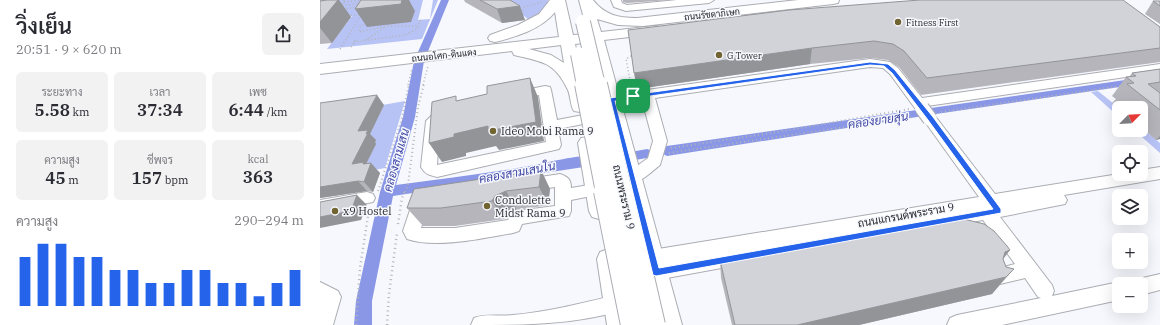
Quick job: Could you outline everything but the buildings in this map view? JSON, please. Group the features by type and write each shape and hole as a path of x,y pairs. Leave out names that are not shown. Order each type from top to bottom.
{"main road":[{"path":"497,43 544,17 553,0 579,30"},
{"path":"567,0 579,30"},
{"path":"578,0 578,94 620,325"},
{"path":"579,30 585,0"},
{"path":"585,0 593,10 607,18 643,27"},
{"name":"ถนนรัชดาภิเษก","path":"643,27 775,3 835,5"},
{"name":"ถนนรัชดาภิเษก","path":"579,30 643,27 835,5"},
{"path":"605,69 608,55 613,46 620,40 643,27"},
{"name":"ถนนอโศก-ดินแดง","path":"320,69 384,56 497,43 579,30"},
{"name":"ถนนพระราม 9","path":"579,30 605,69 669,325"},
{"name":"ถนนพระราม 9","path":"579,30 632,325"},
{"name":"ถนนพระราม 9","path":"579,30 654,325"},
{"path":"497,43 540,55 555,61 578,94"},
{"name":"ถนนอโศก-ดินแดง","path":"320,57 384,56"}],"street":[{"path":"616,0 618,5 626,8 709,0"},
{"path":"612,100 632,93 647,94 870,63 886,65 894,72 924,111 992,208 1044,291"},
{"path":"924,111 1160,68"},
{"path":"545,90 551,126 554,145 437,171 430,168 433,121 444,114 484,105 491,101 545,90"},
{"path":"630,173 656,158 660,141 647,94"},
{"path":"551,126 583,120"},
{"name":"ถนนแกรนด์พระราม 9","path":"992,208 1160,173"},
{"path":"560,180 563,182 563,195 563,211 517,218 514,226 455,235 417,235 413,234 412,231 420,204 429,199 560,180"},
{"path":"563,195 594,181"},
{"name":"ถนนแกรนด์พระราม 9","path":"654,265 992,208 1160,182"},
{"path":"320,206 372,199"},
{"path":"1000,276 1029,269"},
{"path":"1148,285 1160,282"},
{"path":"320,291 331,297 323,325"},
{"path":"957,325 1112,292"},
{"path":"481,325 513,325 590,311 616,304"}],"path":[{"path":"343,2 366,0"},
{"path":"522,16 524,7 553,0"},
{"path":"343,2 344,5 366,3"},
{"path":"339,7 353,4"},
{"path":"343,9 365,6"},
{"path":"340,49 360,15 346,15"},
{"path":"354,42 405,35 417,29 421,19"},
{"path":"367,21 360,27 358,32 370,31 388,26 419,26"},
{"path":"366,41 380,30 388,26"},
{"path":"351,47 356,39"},
{"path":"632,93 626,59 628,56 635,54"},
{"path":"387,325 389,294 402,198 408,185 418,107 428,67 430,65"},
{"path":"356,325 360,268 368,216 372,199 401,122 412,70 412,67 409,67"},
{"path":"656,158 668,148 924,111 1122,86"},
{"path":"656,158 924,111"}],"shaded area":[{"path":"320,0 423,0 418,20 430,19 433,0 438,0 422,39 327,49 352,16 320,19"},
{"path":"505,0 548,0 546,9 529,20"},
{"path":"1098,91 1112,102 1112,111 1091,92"},
{"path":"405,101 385,168 320,180 371,107"},
{"path":"1148,133 1160,143 1160,153 1142,137 1148,137"}],"waterway":[{"name":"คลองสามเสน","path":"387,192 409,117 419,61 445,0"},
{"name":"คลองยายสุ่น","path":"667,151 1160,78"},
{"name":"คลองสามเสนใน","path":"619,158 647,154"},
{"name":"คลองสามเสนใน","path":"387,192 597,160"},
{"name":"คลองสามเสน","path":"363,325 364,301 387,192"}],"place":[{"name":"Fitness First","path":"898,22"},
{"name":"G Tower","path":"719,55"},
{"name":"Ideo Mobi Rama 9","path":"493,131"},
{"name":"Condolette Midst Rama 9","path":"487,206"},
{"name":"x9 Hostel","path":"335,211"}],"route":[{"path":"870,63 886,65 894,72 930,118 998,211 656,272 612,100 633,96 870,63"}]}
